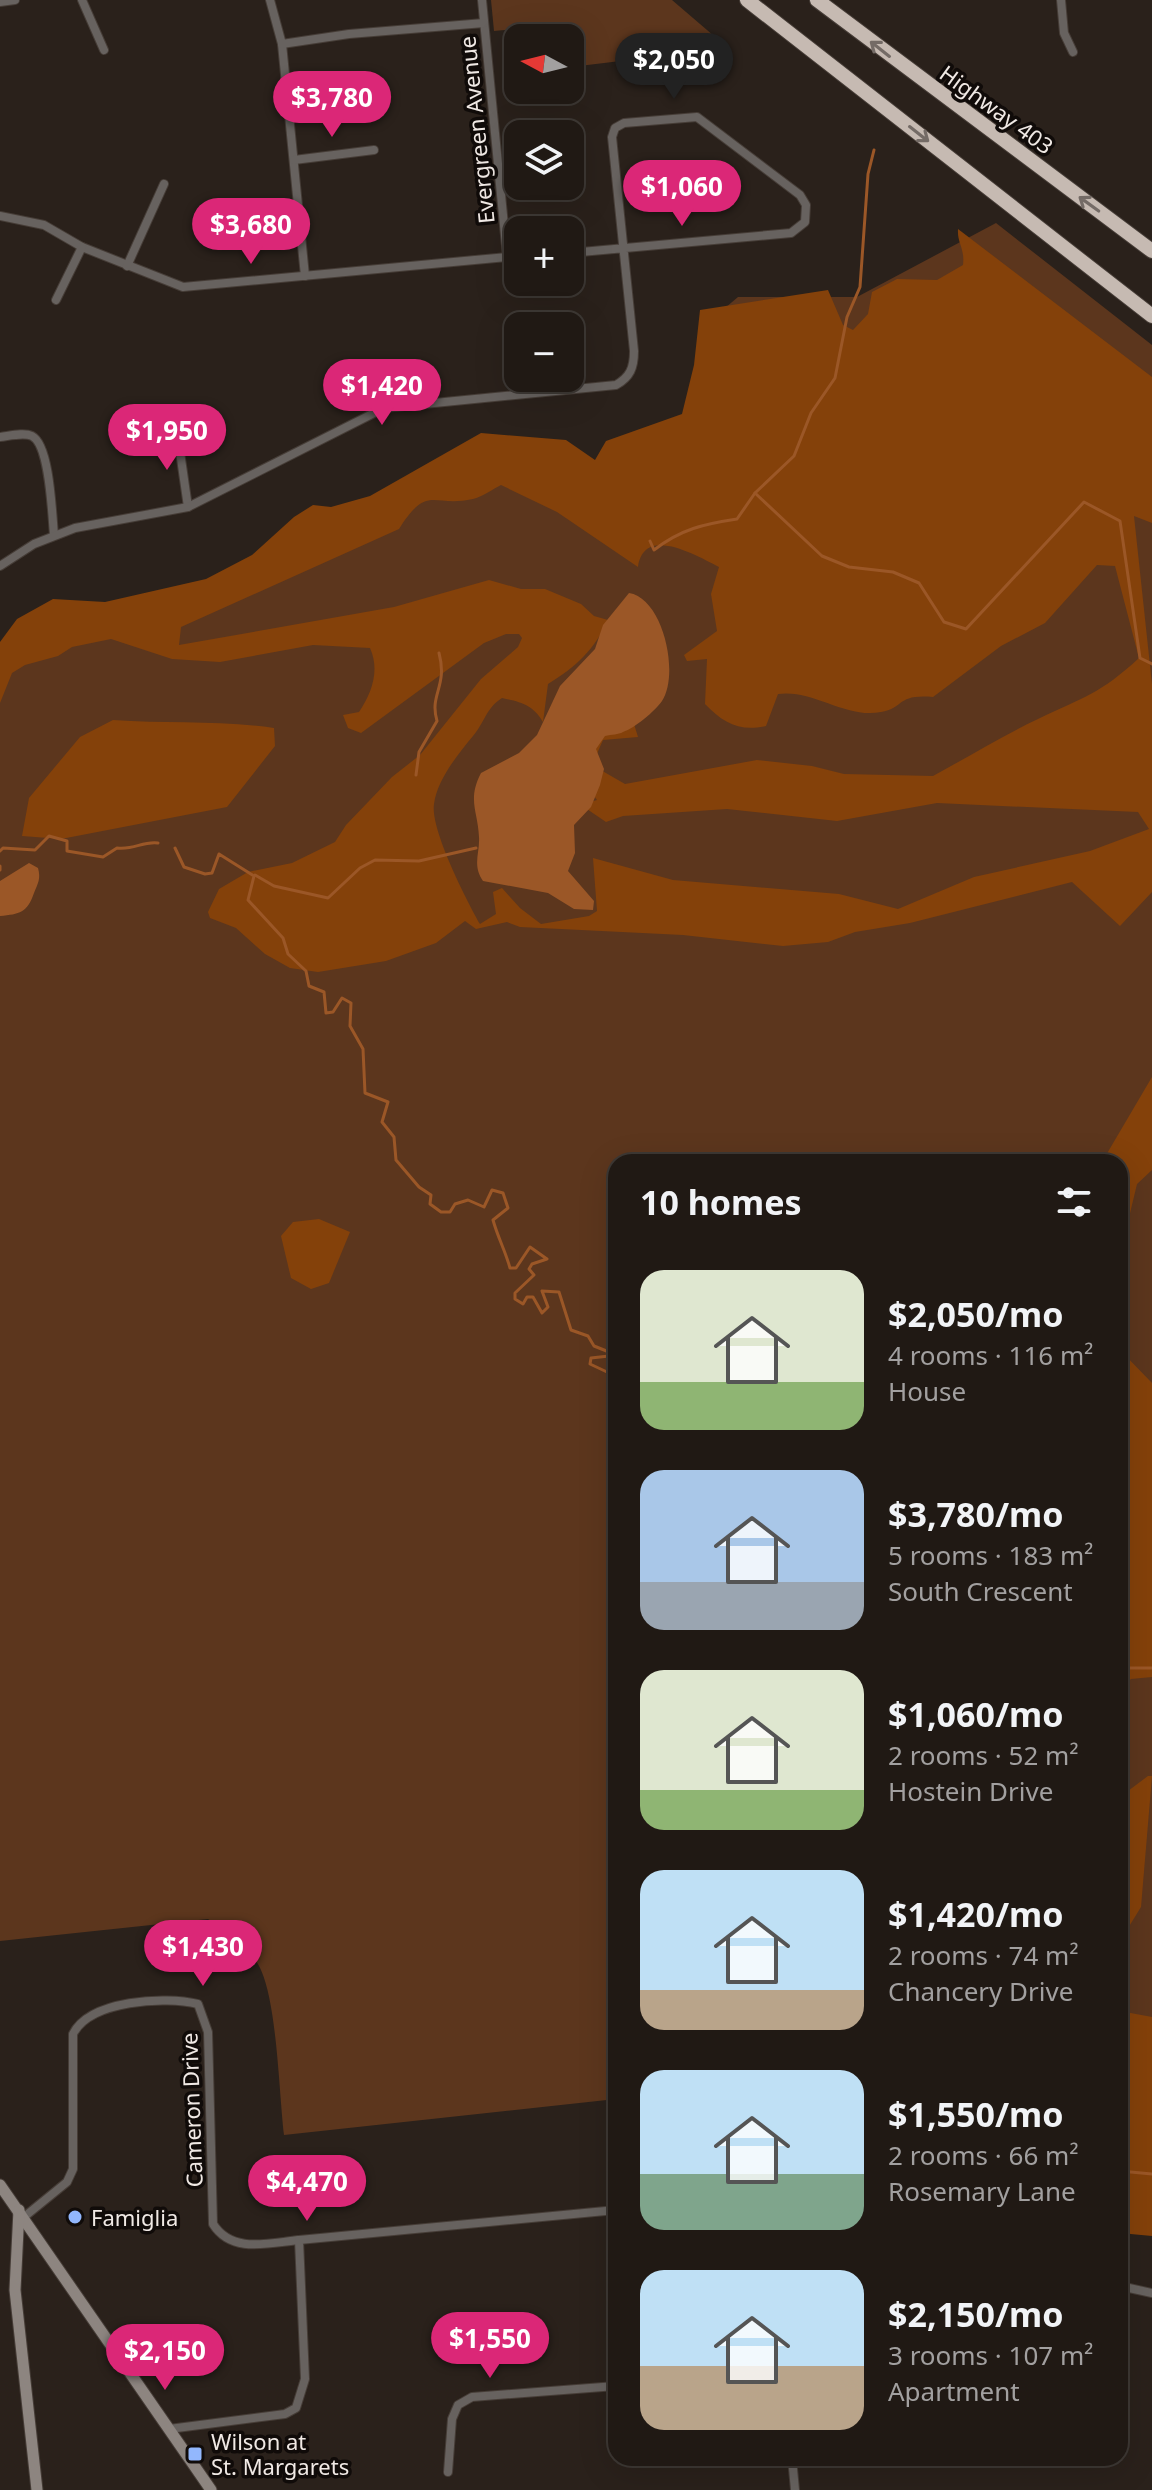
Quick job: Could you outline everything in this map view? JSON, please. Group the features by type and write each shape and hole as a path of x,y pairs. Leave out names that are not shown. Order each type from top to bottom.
{"highway":[{"path":"747,0 1152,316"},
{"name":"Highway 403","path":"817,0 1152,251"}],"main road":[{"path":"0,2185 211,2490"},
{"path":"15,2290 19,2210"},
{"path":"19,2210 10,2254 37,2490"},
{"path":"17,2253 36,2235"}],"street":[{"path":"0,2 15,0"},
{"path":"82,0 104,50"},
{"path":"270,0 282,44 305,276"},
{"name":"Evergreen Avenue","path":"482,0 504,226"},
{"path":"1061,0 1064,33 1073,52"},
{"path":"282,44 349,34 484,23"},
{"path":"0,566 54,535 188,507 384,408 616,385 627,379 634,364 634,351 622,250 612,137 615,128 632,122 684,117 706,123 800,195 806,205 805,222 791,233 622,250 584,252"},
{"path":"294,160 374,150"},
{"path":"127,266 164,184"},
{"path":"0,216 44,225 82,247 183,287 504,256"},
{"path":"56,300 82,247"},
{"path":"177,431 188,507"},
{"path":"0,437 27,434 36,437 44,450 54,535"},
{"name":"Cameron Drive","path":"19,2210 67,2182 73,2169 73,2034 79,2023 105,2007 180,1999 198,2004 208,2032 213,2224 220,2234 233,2243 299,2240"},
{"path":"169,2429 285,2414 296,2408 305,2379 299,2240 608,2211"},
{"path":"1128,2288 1152,2293"},
{"path":"448,2472 452,2419 458,2405 472,2397 608,2387"},
{"path":"793,2466 795,2490"}],"shaded area":[{"path":"491,0 672,0 728,48 584,65 584,24 504,24 504,30 494,31"},
{"path":"996,223 1152,345 1152,2081 1128,2080 1128,1154 608,1154 608,2100 284,2135 271,2005 261,1970 238,1941 208,1919 0,1941 0,670 249,574 446,469 668,466 725,308 738,297 857,297"},
{"path":"958,229 1152,377 1152,523 1134,516 1152,684 1152,892 1120,926 1072,882 910,923 855,932 828,942 783,946 683,935 520,927 507,922 476,929 465,921 436,943 386,961 318,972 290,968 265,954 236,928 210,918 208,912 219,889 248,872 292,863 335,842 346,825 392,777 420,755 481,679 518,647 522,638 519,634 506,634 484,643 361,733 348,728 343,715 359,712 368,697 374,673 370,648 313,645 220,662 172,659 111,639 72,647 58,656 25,665 12,673 0,703 0,642 17,619 53,599 105,602 206,579 252,555 294,517 313,505 331,507 370,496 481,433 566,440 595,460 606,441 682,414 694,365 700,310 828,290 843,325 853,330 868,314 872,292 897,279 937,280 963,265","holes":["501,485 557,512 638,567 642,554 660,545 684,551 719,567 711,594 717,631 684,655 687,661 707,659 705,704 725,721 740,727 766,726 778,694 804,696 868,713 889,710 907,699 933,697 1001,646 1045,623 1097,565 1115,566 1139,658 1091,694 1011,732 933,776 844,774 812,766 757,760 625,784 592,765 588,788 597,800 581,805 606,822 623,816 727,809 837,821 937,803 1138,812 1149,829 1090,851 974,877 898,909 839,894 673,880 593,858 597,911 589,916 541,924 520,908 502,888 493,892 496,914 480,924 451,865 438,830 434,804 439,786 489,711 502,698 526,705 543,722 548,684 584,656 608,620 594,616 581,604 545,589 521,589 489,580 394,607 179,645 181,627 399,529 417,506 424,502 473,499"]},
{"path":"629,593 641,598 659,622 665,639 669,673 667,689 655,710 628,730 605,736 596,749 604,769 591,807 574,825 575,853 568,871 594,901 593,910 574,909 548,893 483,881 477,864 479,837 474,798 481,773 519,753 537,735 560,686 595,649 603,625"},
{"path":"113,720 274,728 275,746 227,807 61,839 22,836 29,798 80,737"},
{"path":"634,724 638,737 603,740 592,764 598,733"},
{"path":"29,863 38,868 39,875 29,905 22,911 0,916 0,881"},
{"path":"1152,1077 1152,1170 1137,1184 1128,1222 1128,1154 1107,1154"},
{"path":"319,1219 350,1232 329,1283 311,1289 291,1278 281,1236 293,1222"},
{"path":"1128,1358 1152,1383 1152,1677 1128,1681"},
{"path":"1152,1776 1141,1907 1128,1928 1128,1791"},
{"path":"1128,2012 1152,2017 1152,2236 1128,2234"}],"waterway":[{"path":"650,541 654,550 693,528 737,519 755,493 794,456 811,413 835,378 847,317 860,287 868,174 874,150"},
{"path":"755,493 822,556 849,567 893,572 919,583 944,622 966,629 1084,502 1120,521 1140,658 1152,664"},
{"path":"416,775 419,752 437,721 435,704 441,674 439,653"},
{"path":"0,851 3,848 35,850 49,836 67,841 67,851 103,857 117,848 158,843"},
{"path":"175,848 184,867 205,874 212,873 219,854 254,876 248,900 283,938 288,954 306,971 309,986 324,992 326,1013 333,1012 342,998 351,1003 350,1026 363,1049 365,1093 388,1102 382,1122 394,1137 396,1160 419,1187 431,1195 430,1204 441,1212 450,1212 455,1204 468,1200 484,1207 492,1190 503,1193 508,1208 493,1220 510,1268 516,1268 530,1247 547,1259 532,1264 529,1269 534,1275 515,1293 515,1299 523,1304 527,1297 533,1297 542,1313 548,1307 542,1291 559,1292 571,1330 588,1336 594,1346 608,1352"},
{"path":"255,875 274,886 328,898 360,868 375,860 419,861 476,848"},
{"path":"608,1356 591,1358 590,1364 608,1372"},
{"path":"1128,1668 1152,1668"},
{"path":"1128,2172 1152,2174"}],"place":[{"name":"Famiglia","path":"75,2217"},
{"name":"Wilson at St. Margarets","path":"195,2454"}]}
